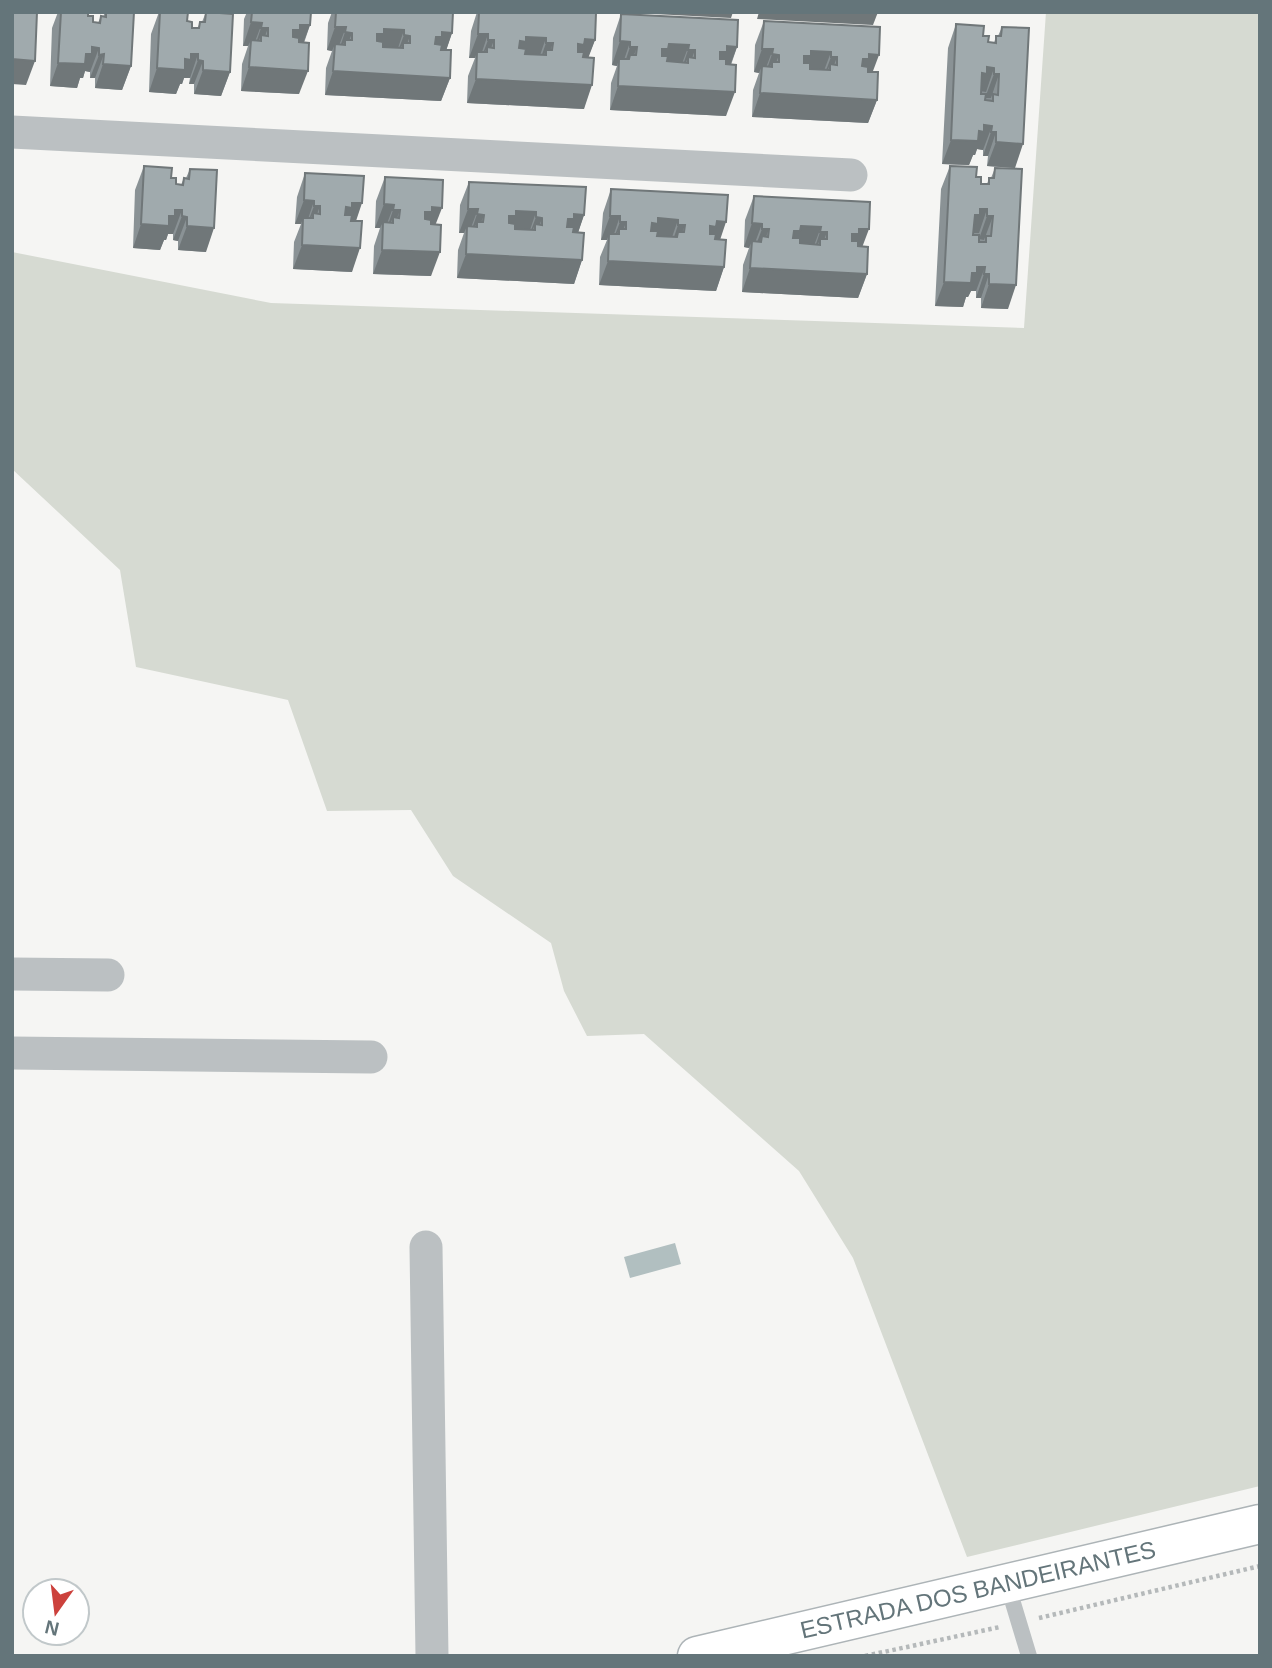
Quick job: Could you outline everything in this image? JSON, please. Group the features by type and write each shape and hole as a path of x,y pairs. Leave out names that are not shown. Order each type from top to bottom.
{"main road":[{"name":"ESTRADA DOS BANDEIRANTES","path":"697,1656 1260,1524"}],"street":[{"path":"12,132 851,175"},
{"path":"12,974 108,975"},
{"path":"12,1053 371,1057"},
{"path":"426,1247 432,1656"}],"lane":[{"path":"1007,1583 1029,1656"}],"path":[{"path":"865,1656 1260,1566"}],"shaded area":[{"path":"1046,12 1260,12 1260,1486 967,1557 853,1258 799,1171 644,1034 587,1036 564,991 551,943 453,876 411,810 327,811 288,700 136,667 120,570 12,469 12,252 271,303 1024,328"},
{"path":"675,1243 681,1264 630,1278 624,1257"}],"building":[{"path":"12,12 37,12 35,61 12,59"},
{"path":"61,12 88,12 88,16 93,16 93,22 100,23 101,16 106,17 106,12 134,12 131,66 103,64 104,54 99,55 99,48 92,47 92,54 86,54 85,64 58,63"},
{"path":"160,12 188,12 187,21 192,22 192,28 199,28 200,22 205,22 206,12 233,14 230,72 203,70 203,61 198,60 198,54 191,54 191,60 185,59 185,70 157,68"},
{"path":"252,12 311,12 310,25 300,25 300,30 293,30 293,37 299,38 299,42 309,43 308,71 249,67 251,40 261,41 261,35 268,36 268,28 261,28 262,23 251,22"},
{"path":"336,12 453,12 452,33 442,32 442,37 436,37 435,44 442,45 441,50 451,50 450,78 333,71 335,44 345,45 345,40 352,40 352,33 345,32 346,27 335,27","holes":["384,29 404,30 404,35 410,36 410,43 403,43 403,48 383,47 383,42 377,41 377,34 384,34"]},
{"path":"479,12 596,13 595,40 585,39 584,45 578,44 578,52 584,52 583,57 594,58 592,85 476,79 477,52 487,52 487,47 494,48 494,40 488,40 488,34 478,34","holes":["526,37 546,38 546,43 553,43 552,50 546,50 546,55 525,54 526,49 519,48 520,41 526,42"]},
{"path":"621,14 738,20 737,47 727,46 727,52 720,52 720,59 726,59 726,64 736,65 735,92 618,86 619,59 629,59 630,55 636,55 637,47 630,47 630,42 620,41","holes":["669,44 689,45 688,50 695,50 695,58 688,57 688,63 667,61 668,56 662,56 662,49 668,49"]},
{"path":"764,21 880,27 879,55 869,54 869,59 863,59 862,66 868,67 868,72 878,72 877,100 760,93 762,66 772,67 772,62 779,62 779,55 772,54 773,49 762,49","holes":["811,51 831,52 831,57 837,57 837,65 830,64 830,70 810,69 810,63 804,63 804,56 811,56"]},
{"path":"956,24 984,26 983,36 989,36 988,42 996,43 996,36 1001,36 1002,27 1029,28 1023,144 996,142 996,132 991,132 992,126 984,125 984,132 979,131 978,141 951,140","holes":["987,67 994,68 994,74 999,74 998,95 993,94 993,101 985,100 986,94 981,94 982,73 987,74"]},
{"path":"144,166 172,168 171,178 176,178 176,184 183,185 184,178 189,179 190,169 217,170 214,228 187,226 187,217 182,216 182,210 175,210 175,216 169,216 169,226 141,224"},
{"path":"950,166 977,167 976,177 981,177 981,184 989,184 989,178 994,178 995,168 1022,169 1016,285 989,284 989,274 984,274 985,267 977,267 977,273 972,273 971,283 944,282","holes":["980,209 987,209 987,216 993,216 991,236 986,236 986,242 979,242 979,235 973,235 975,215 980,215"]},
{"path":"305,173 364,176 362,203 352,203 352,208 346,207 345,215 352,215 351,221 362,221 360,248 302,245 303,218 313,218 313,213 320,214 320,206 314,206 314,201 304,200"},
{"path":"385,177 443,180 442,208 432,207 432,212 425,212 425,219 431,220 431,224 441,225 440,252 382,250 383,222 393,223 393,217 399,218 400,210 393,210 394,205 384,204"},
{"path":"469,182 586,187 584,215 574,214 574,219 568,219 567,227 574,227 573,232 584,233 582,260 466,254 467,226 477,227 477,222 483,222 484,215 477,214 478,209 468,209","holes":["516,211 536,212 536,217 542,218 542,225 535,224 535,230 515,229 515,224 509,223 509,216 516,216"]},
{"path":"611,189 728,195 726,222 717,221 716,227 710,226 710,234 716,234 715,239 726,240 724,267 608,261 609,234 619,234 619,229 626,229 626,222 620,222 620,216 610,216","holes":["658,218 678,220 678,225 685,225 684,232 678,232 677,237 657,236 658,231 651,231 652,223 658,224"]},
{"path":"754,196 870,202 869,229 859,229 859,234 852,234 852,241 858,241 858,246 868,247 867,274 750,268 752,241 761,242 762,236 768,237 769,229 762,229 762,224 752,223","holes":["801,226 821,227 820,232 827,232 827,239 820,239 820,245 800,243 800,238 793,238 794,231 800,231"]}]}
